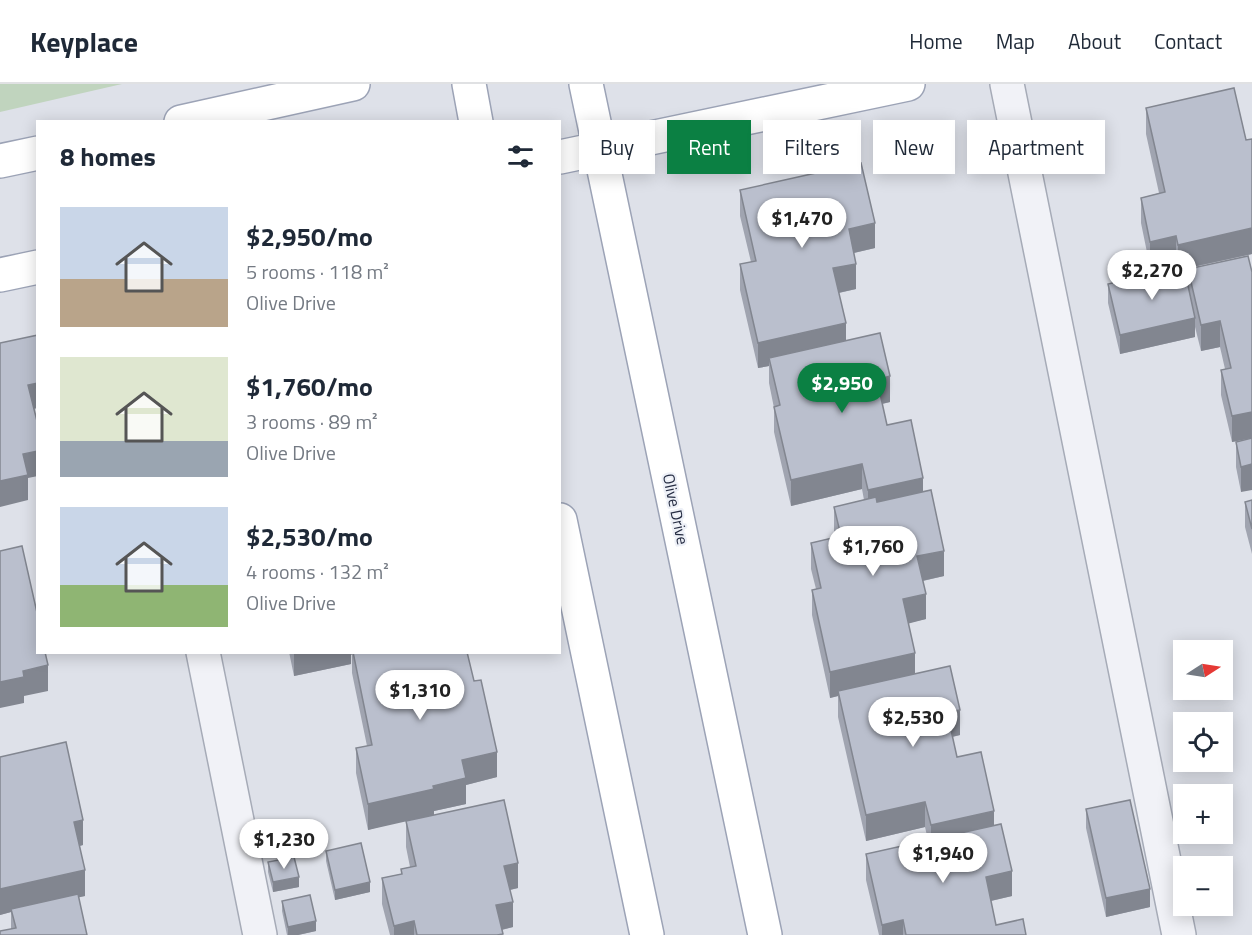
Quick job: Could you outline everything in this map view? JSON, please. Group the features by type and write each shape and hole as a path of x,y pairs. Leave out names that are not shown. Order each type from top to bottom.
{"main road":[{"path":"190,120 353,84"},
{"path":"470,84 476,120"},
{"name":"Olive Drive","path":"586,84 594,120"},
{"path":"655,137 908,84"},
{"path":"0,161 36,153"},
{"path":"561,157 579,153"},
{"name":"Olive Drive","path":"605,174 765,935"},
{"path":"0,275 36,267"},
{"path":"561,525 647,935"}],"lane":[{"path":"1007,84 1179,935"},
{"path":"203,654 260,935"}],"green space":[{"path":"0,84 122,84 0,112"}],"building":[{"path":"1234,88 1246,140 1252,139 1252,228 1178,245 1176,236 1150,242 1141,198 1165,192 1146,108"},
{"path":"861,163 875,223 849,229 856,264 833,268 846,323 758,343 740,264 756,261 740,190 812,174 861,174"},
{"path":"1248,256 1252,272 1252,412 1232,416 1221,370 1231,368 1220,321 1201,325 1188,269"},
{"path":"1184,267 1195,318 1120,335 1108,284"},
{"path":"880,333 890,376 877,380 887,425 911,420 923,478 868,490 862,464 791,480 774,407 780,405 769,358"},
{"path":"36,335 36,383 28,385 36,417 36,451 23,454 28,475 0,481 0,343"},
{"path":"1252,438 1252,464 1241,467 1236,442"},
{"path":"931,490 944,551 917,556 926,594 903,599 915,653 830,672 812,590 821,588 811,543 841,536 834,507 876,497 877,502"},
{"path":"1252,500 1252,529 1245,502"},
{"path":"22,546 36,608 36,654 45,654 48,665 23,671 24,677 0,682 0,551"},
{"path":"353,654 467,654 474,681 481,680 497,752 462,760 466,778 433,786 434,789 368,804 356,748 372,745"},
{"path":"950,666 960,710 947,712 957,757 981,752 994,811 931,825 925,802 866,815 838,691"},
{"path":"66,742 83,820 74,822 85,870 0,889 0,757"},
{"path":"504,800 518,863 504,866 513,902 496,905 503,934 417,935 414,921 394,926 382,878 402,874 401,869 416,866 406,821"},
{"path":"1130,800 1150,889 1106,898 1086,809"},
{"path":"1001,824 1012,871 986,877 996,925 1023,919 1026,935 906,935 903,920 882,925 866,854"},
{"path":"361,843 370,882 335,890 326,851"},
{"path":"294,857 299,877 273,882 268,862"},
{"path":"78,894 87,935 0,935 0,931 16,928 11,909"},
{"path":"310,895 316,921 288,927 282,901"}]}
